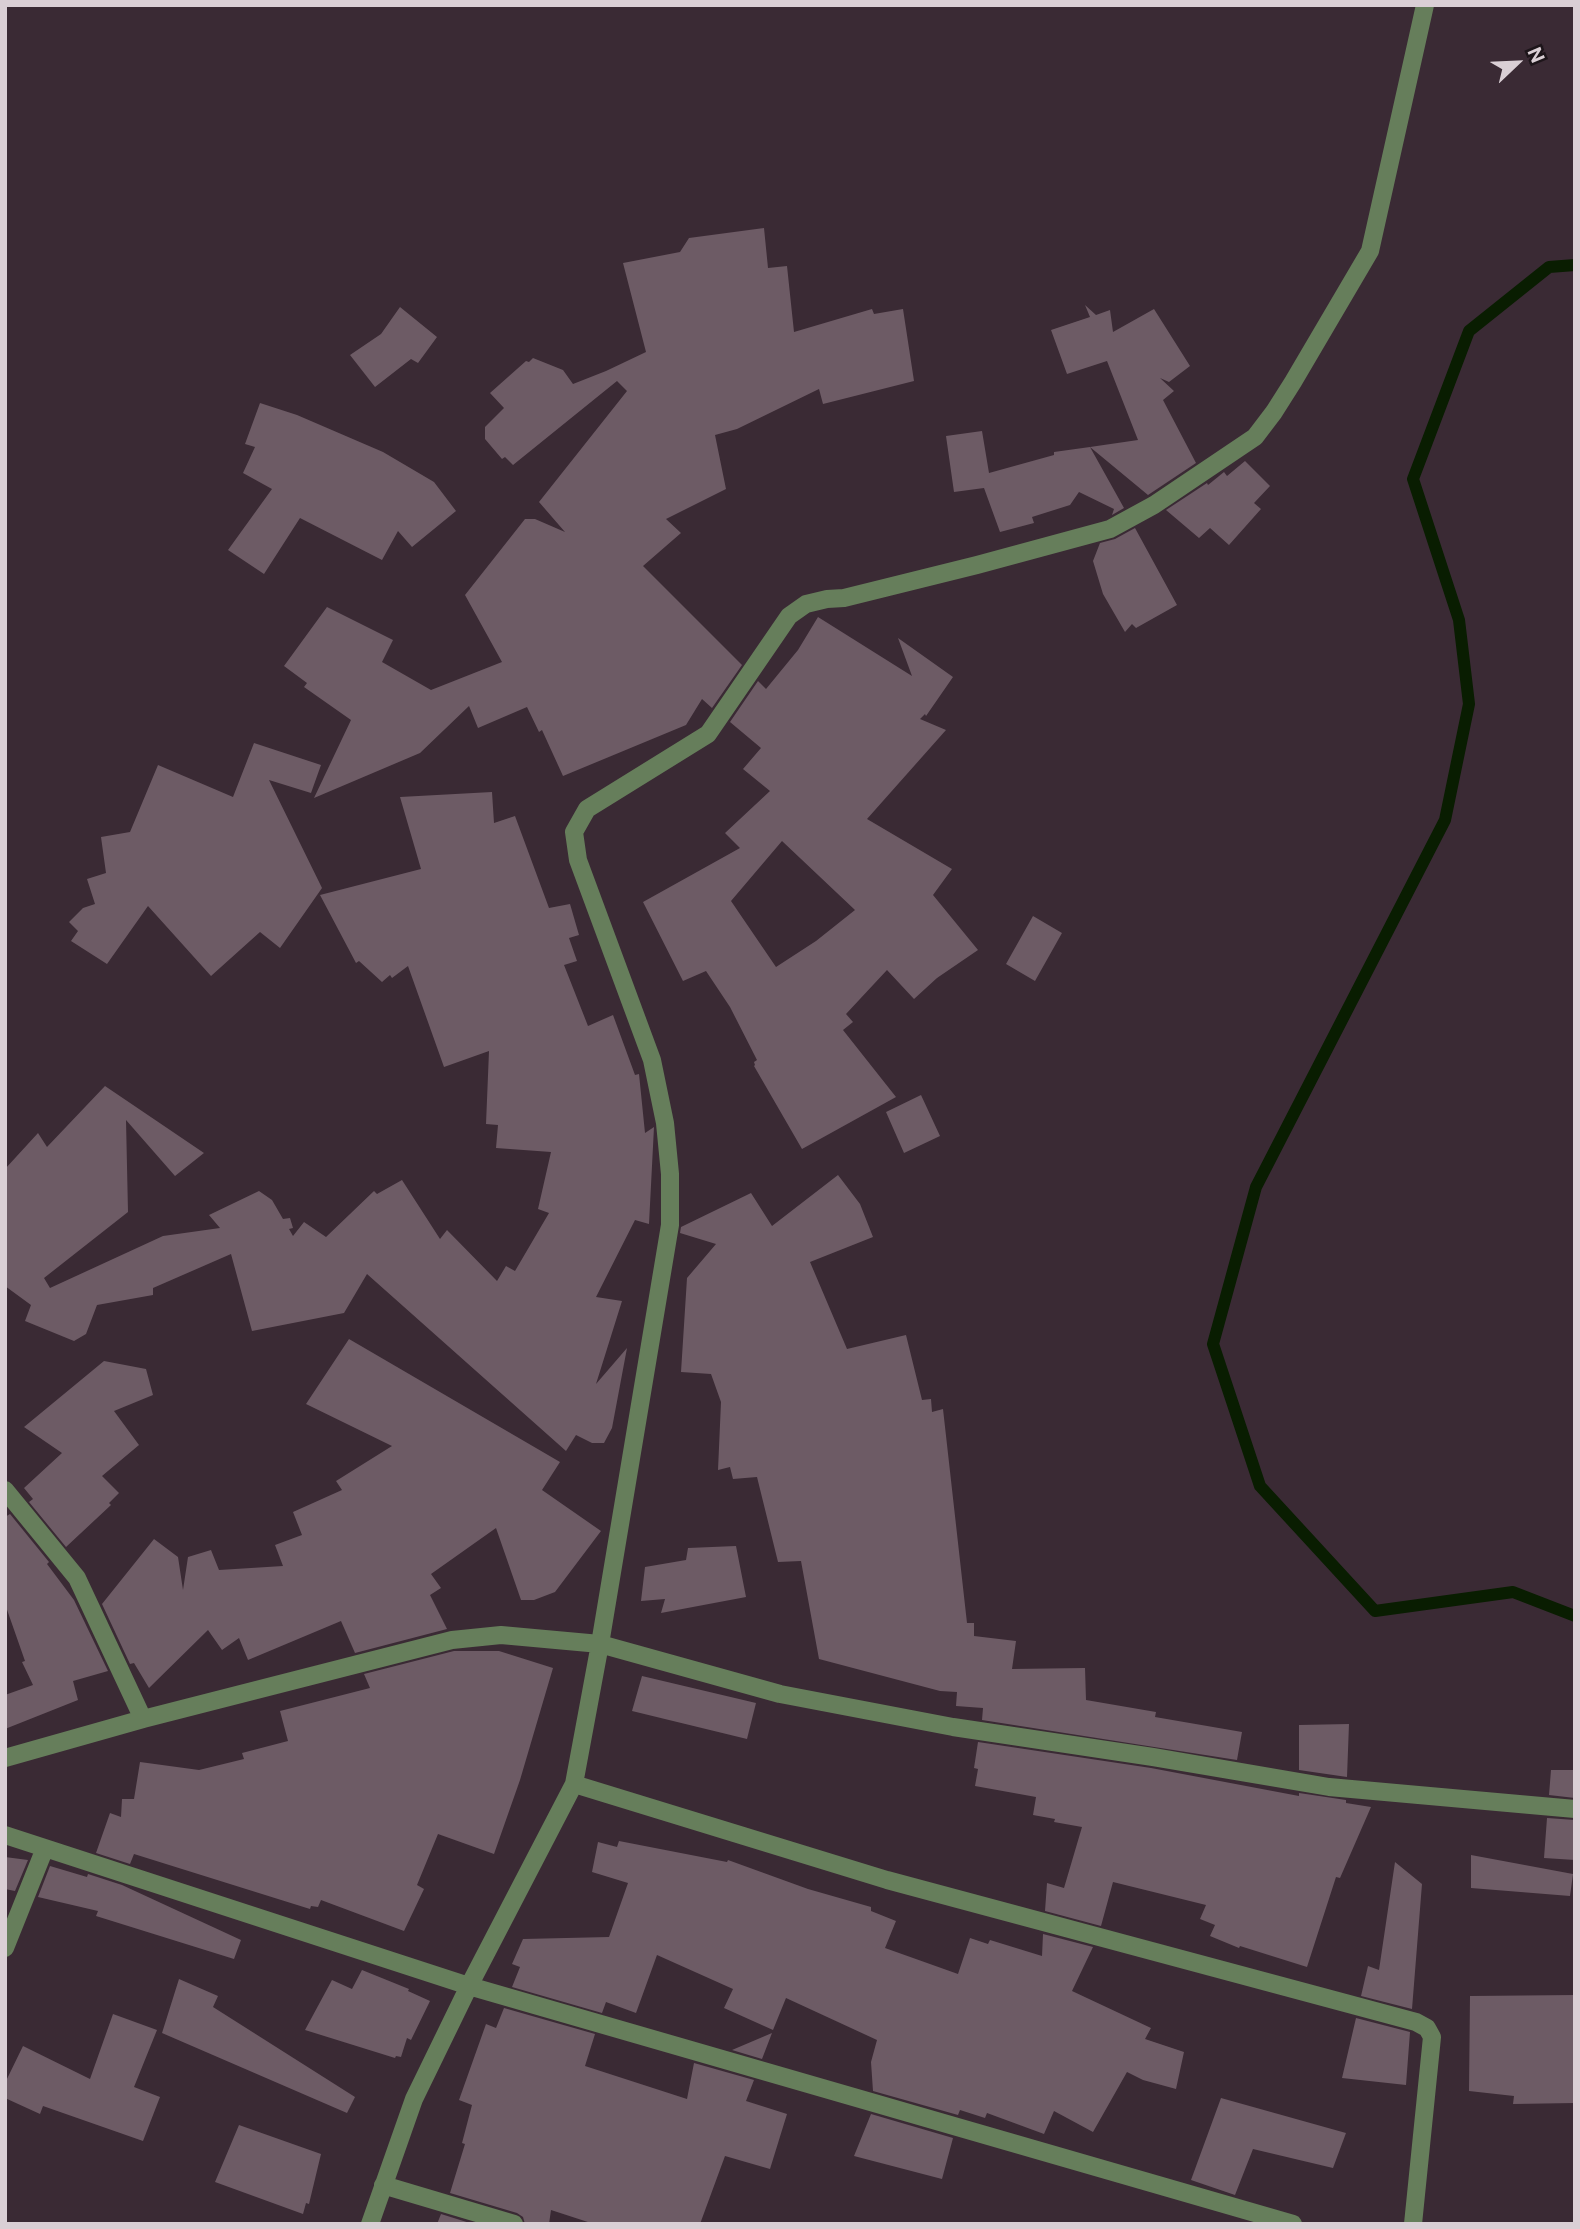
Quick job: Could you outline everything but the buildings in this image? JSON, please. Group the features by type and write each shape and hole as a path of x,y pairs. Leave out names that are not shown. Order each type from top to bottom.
{"street":[{"path":"370,2224 414,2099 573,1784 600,1644 670,1224 670,1174 665,1123 652,1060 578,860 573,832 587,809 708,734 789,616 806,604 845,598 964,569 1110,528 1154,505 1255,437 1280,402 1370,251 1425,5"},
{"path":"5,1490 77,1578 143,1718"},
{"path":"5,1758 143,1718 452,1640 501,1634 600,1644 780,1694 953,1727 1329,1787 1575,1809"},
{"path":"573,1784 887,1880 1416,2022 1427,2028 1432,2037 1413,2224"},
{"path":"5,1835 469,1986 1293,2224"},
{"path":"5,1948 45,1848"},
{"path":"383,2185 514,2224"}],"waterway":[{"path":"1575,265 1549,267 1469,331 1413,479 1459,620 1469,704 1445,820 1256,1187 1213,1344 1260,1486 1375,1611 1513,1592 1575,1616"}]}
